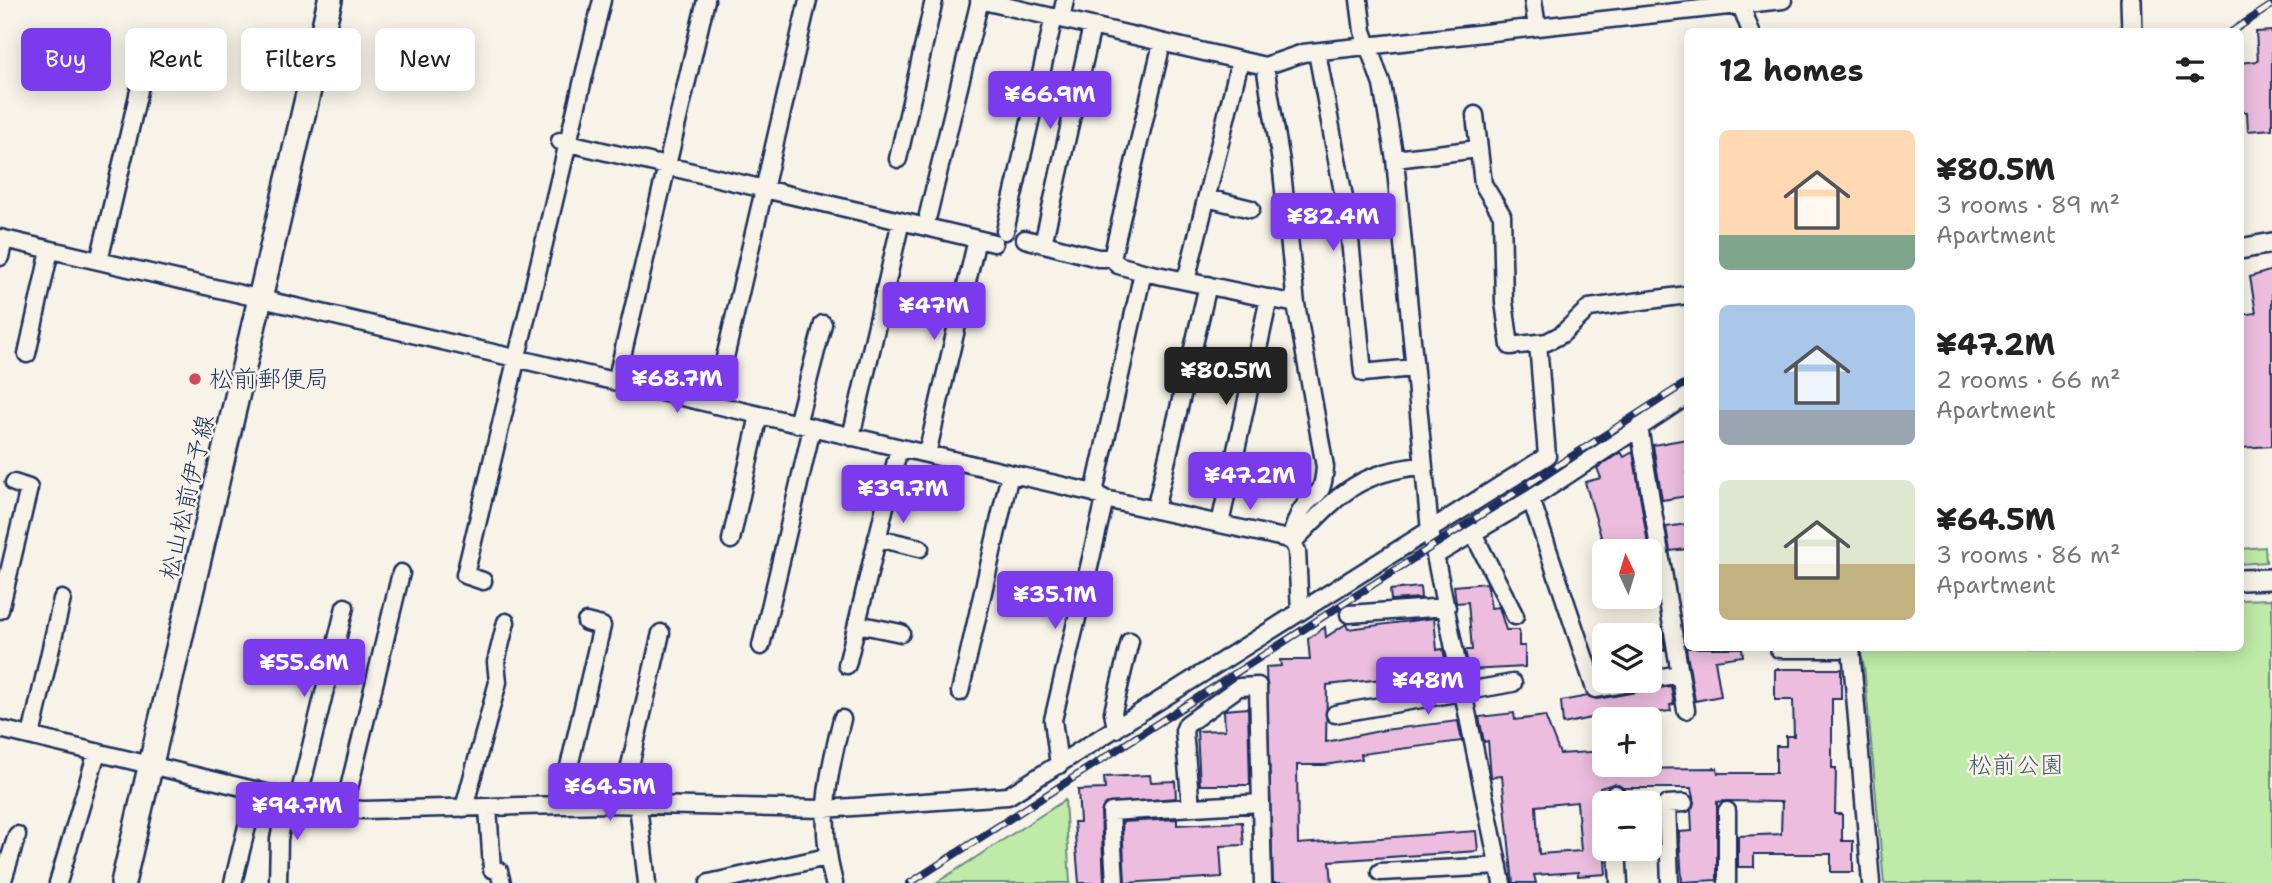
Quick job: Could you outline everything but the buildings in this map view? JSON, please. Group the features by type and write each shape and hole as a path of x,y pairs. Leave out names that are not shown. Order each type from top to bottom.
{"main road":[{"name":"松山松前伊予線","path":"123,883 330,0"}],"street":[{"path":"483,581 465,575 517,359 564,142 603,0"},
{"path":"616,382 706,0"},
{"path":"714,405 808,0"},
{"path":"898,159 934,0"},
{"path":"928,215 980,0 1265,66 1318,52 1739,2 1783,0"},
{"path":"564,142 977,239 1000,237 1057,18 1065,0"},
{"path":"1359,0 1363,31 1382,85 1395,159 1430,531 1502,883"},
{"path":"1533,0 1537,27"},
{"path":"2131,0 2132,28"},
{"path":"1739,2 1749,28"},
{"path":"1043,244 1092,26"},
{"path":"1112,258 1162,43"},
{"path":"1318,52 1348,219 1363,373 1413,368"},
{"path":"1186,281 1240,61"},
{"path":"1265,66 1281,162 1296,304 1325,467 1323,485 1317,497 1301,511 1291,541"},
{"path":"99,261 139,91"},
{"path":"1475,115 1483,184 1502,215 1504,302 1510,346 1538,343 1562,334 1589,308 1684,295"},
{"path":"1395,159 1478,149"},
{"path":"1207,198 1251,209"},
{"path":"851,437 901,221"},
{"path":"0,257 2,238 1291,541 1297,551 1300,612"},
{"path":"927,454 977,239"},
{"path":"1025,239 1112,258 1118,265 1143,272 1296,304"},
{"path":"2244,240 2270,243"},
{"path":"2244,248 2270,243"},
{"path":"27,354 50,250"},
{"path":"1059,765 1053,720 1143,272"},
{"path":"1155,510 1208,285"},
{"path":"1220,524 1269,298"},
{"path":"761,646 823,324"},
{"path":"0,729 344,809 621,804 824,809 1008,796 1547,456 1538,343"},
{"path":"1436,555 1531,499 1684,398"},
{"path":"731,540 759,415"},
{"path":"1639,427 1686,710"},
{"path":"847,665 898,448"},
{"path":"1291,541 1347,491 1369,476 1388,469 1422,466"},
{"path":"960,692 1010,474"},
{"path":"0,610 29,488 14,483"},
{"path":"1531,499 1592,680"},
{"path":"1474,533 1515,616"},
{"path":"877,538 920,548"},
{"path":"344,809 401,573"},
{"path":"2244,580 2272,579"},
{"path":"31,736 62,598"},
{"path":"278,883 279,839 293,799 345,607"},
{"path":"1349,614 1447,607"},
{"path":"464,807 498,682 496,662 506,622"},
{"path":"560,805 601,626 586,622"},
{"path":"857,624 901,633"},
{"path":"621,804 661,633"},
{"path":"1116,729 1113,712 1130,641"},
{"path":"1851,651 1871,883"},
{"path":"1662,677 1680,674"},
{"path":"1335,714 1514,683"},
{"path":"1191,807 1184,731 1188,724 1239,687 1258,686 1263,883"},
{"path":"835,883 827,857 824,809 826,783 842,719"},
{"path":"58,883 97,752"},
{"path":"233,883 256,790"},
{"path":"1115,883 1111,811 1261,803"},
{"path":"1670,883 1667,804 1684,803"},
{"path":"638,805 647,883"},
{"path":"488,807 492,869 499,871 502,883"},
{"path":"1727,811 1727,883"},
{"path":"2,883 17,835"},
{"path":"709,883 827,857"},
{"path":"1618,861 1619,883"},
{"path":"1380,872 1499,866"}],"green space":[{"path":"2265,547 2266,562 2244,564 2244,549"},
{"name":"松前公園","path":"2272,599 2272,883 1884,883 1864,666 1860,651 2244,651 2244,600"},
{"path":"1065,800 1070,883 936,883"}],"railway":[{"path":"2237,28 2272,5"},
{"path":"910,883 1684,384"}],"place":[{"name":"松前郵便局","path":"195,379"}]}
